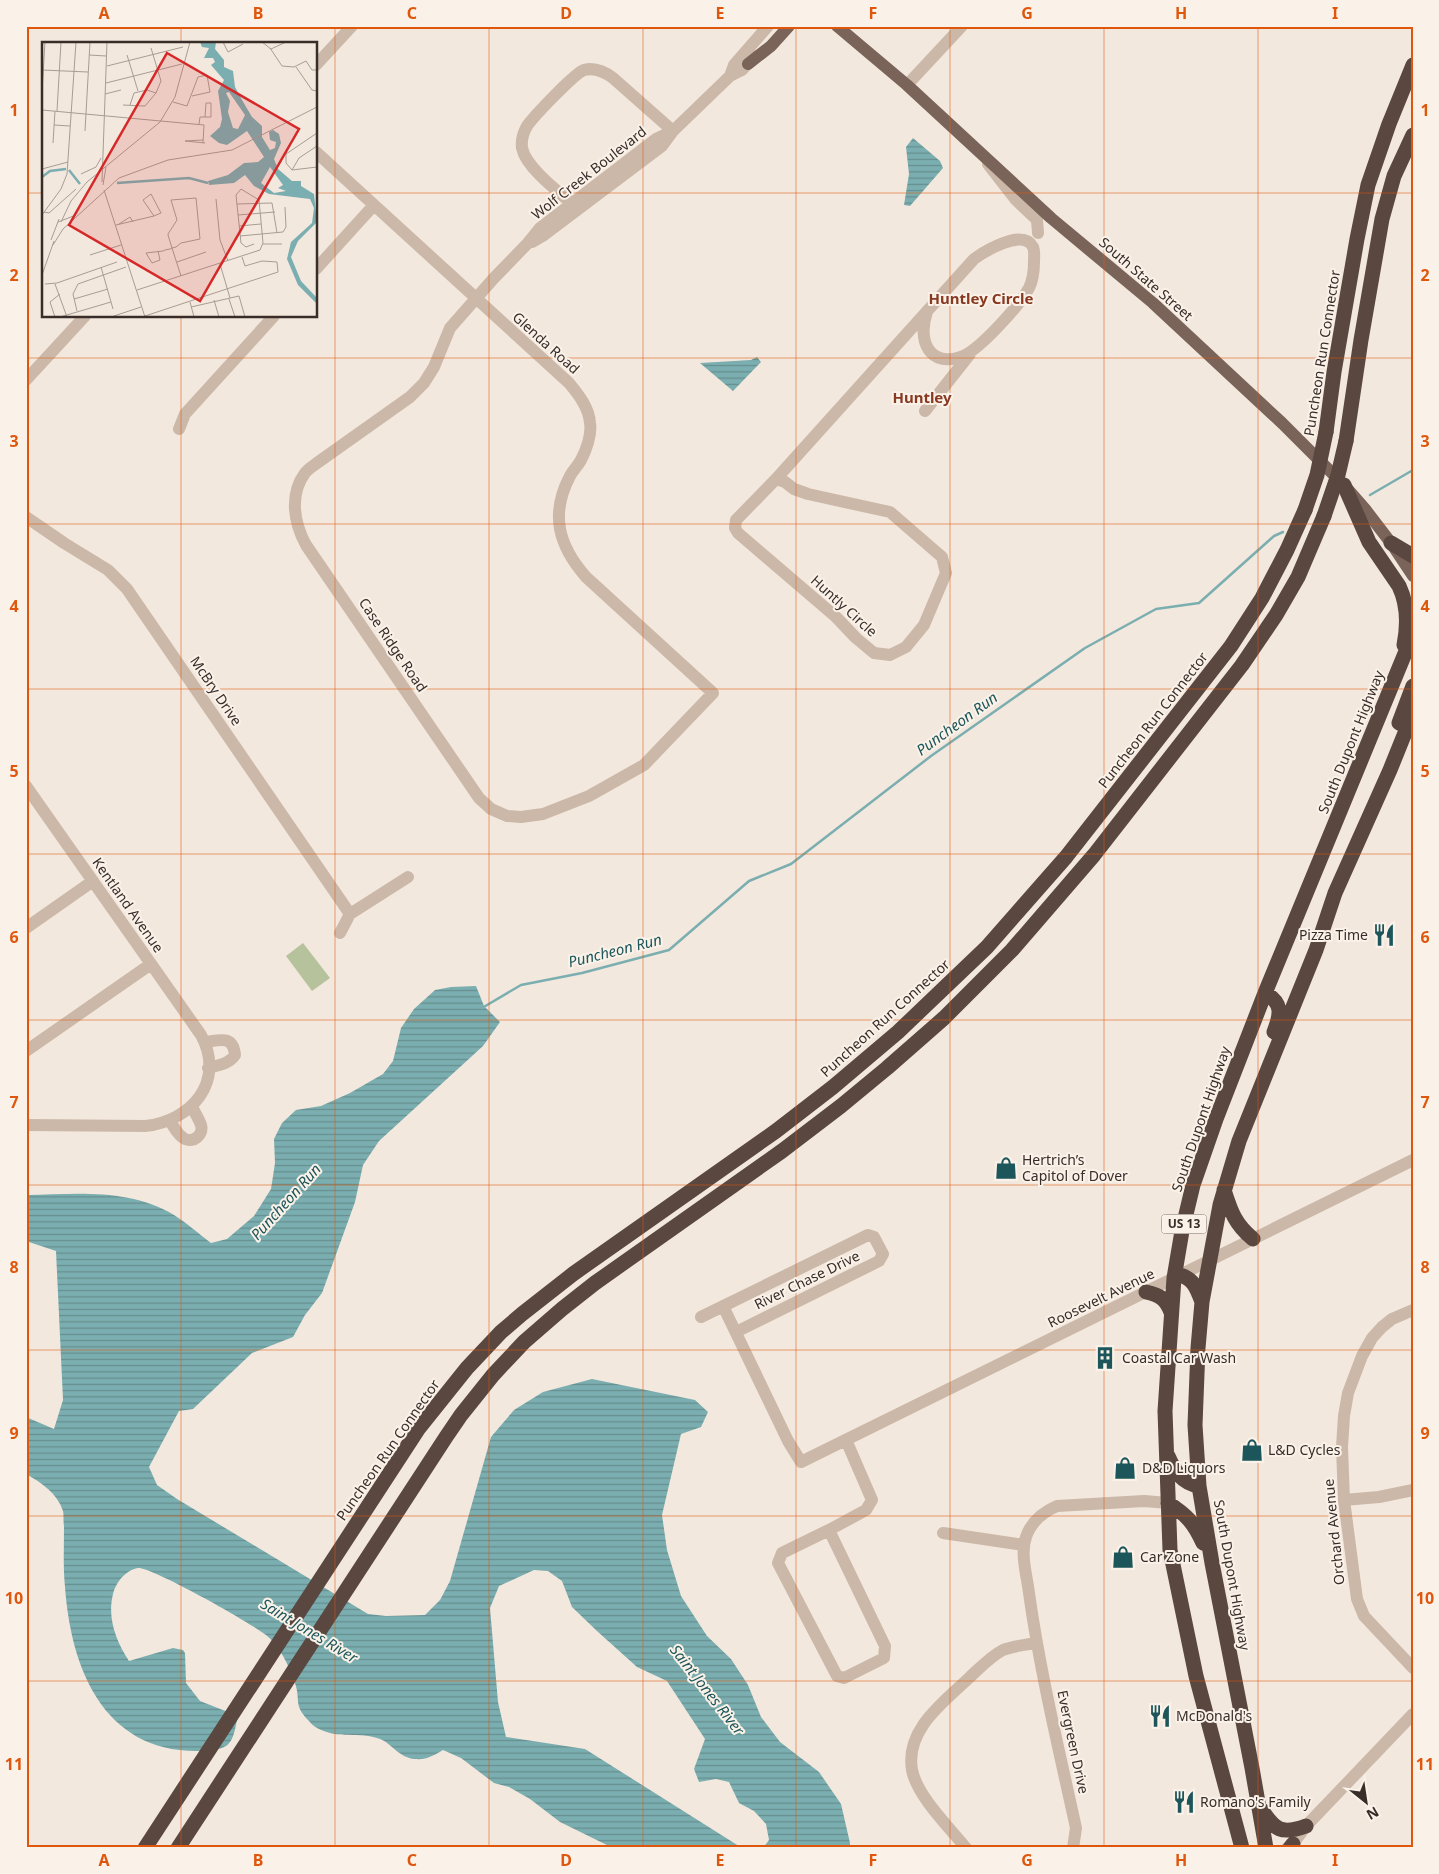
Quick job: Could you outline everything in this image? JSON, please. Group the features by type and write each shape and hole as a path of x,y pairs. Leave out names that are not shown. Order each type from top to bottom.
{"highway":[{"name":"Puncheon Run Connector","path":"144,1848 436,1405 467,1368 501,1332 559,1284 776,1131 833,1087 898,1032 987,947 1066,857 1231,646 1262,598 1296,531 1317,474 1326,432 1334,372 1368,185 1382,140 1413,65"},
{"path":"178,1848 461,1415 493,1375 524,1342 562,1309 595,1283 782,1151 862,1090 944,1018 1036,924 1094,855 1247,658 1276,615 1298,577 1324,516 1335,484 1346,442 1359,349 1382,219 1394,176 1413,136"},
{"path":"1344,485 1369,542 1403,593 1407,622 1400,664"},
{"path":"1391,543 1413,556"},
{"name":"South Dupont Highway","path":"1242,1848 1186,1634 1170,1550 1165,1411 1171,1312 1182,1231 1193,1185 1216,1118 1264,993 1413,634"},
{"path":"1335,892 1369,794 1413,686"},
{"name":"South Dupont Highway","path":"1266,1848 1212,1563 1200,1486 1195,1425 1202,1302 1208,1261 1224,1190 1245,1126 1316,950 1335,892 1390,770 1413,713"},
{"path":"1390,770 1413,729"},
{"path":"1245,1126 1250,1092 1278,1022 1278,1003 1275,998 1264,993"},
{"path":"1224,1190 1232,1215 1241,1230 1253,1239"},
{"path":"1177,1277 1187,1277 1193,1282 1202,1302"},
{"path":"1146,1292 1163,1298 1171,1312"},
{"path":"1165,1448 1174,1469 1181,1478 1189,1484 1200,1486"},
{"path":"1168,1503 1184,1513 1194,1525 1212,1563"},
{"path":"1229,1799 1250,1848"},
{"path":"1259,1805 1268,1819 1280,1830 1293,1831 1306,1826"}],"main road":[{"path":"748,64 771,46 789,26"},
{"name":"South State Street","path":"837,26 906,85 1051,218 1153,303 1282,424 1344,485 1391,543 1413,576"},
{"path":"851,26 870,54"}],"street":[{"path":"318,63 352,26"},
{"name":"Wolf Creek Boulevard","path":"730,76 734,65 768,26"},
{"name":"Wolf Creek Boulevard","path":"475,298 540,228 575,206 656,139 673,130 730,76 742,70 782,26"},
{"path":"906,85 962,26"},
{"path":"575,206 532,166 525,157 522,147 522,137 528,125 572,78 584,70 603,71 673,130"},
{"path":"977,150 1016,200 1037,220 1038,233"},
{"name":"Glenda Road","path":"318,154 569,383 586,408 591,424 588,442 581,459 570,474 558,510 560,530 566,550 573,563 586,577 713,693"},
{"path":"318,267 374,205"},
{"path":"1029,242 1051,218"},
{"name":"Huntly Circle","path":"776,478 794,489 808,494 890,512 942,557 946,573 924,625 906,647 890,655 874,653 836,617 738,533 736,520 892,349 982,253 1000,244 1021,240 1029,242 1034,252 1034,268 1029,288 982,344 962,356 946,360 931,354 919,342 910,340 892,349"},
{"name":"Case Ridge Road","path":"475,298 450,328 434,367 424,383 410,397 317,462 305,474 294,504 297,525 306,545 480,798 491,809 507,816 521,817 543,814 589,796 626,776 644,765 658,752 713,693"},
{"path":"927,312 924,332 927,348"},
{"path":"26,380 83,318"},
{"path":"179,429 185,414 272,318"},
{"name":"Huntly Circle","path":"925,411 972,351"},
{"name":"McBry Drive","path":"26,517 108,570 127,588 350,914"},
{"name":"Kentland Avenue","path":"26,786 31,804 93,881 205,1042 209,1058 208,1076 201,1095 192,1107 160,1125 26,1125"},
{"path":"340,933 350,914 408,876"},
{"path":"26,928 93,881"},
{"path":"26,1051 151,964"},
{"path":"205,1042 229,1041 234,1045 235,1051 232,1060 225,1064 208,1068"},
{"path":"170,1121 180,1136 186,1140 193,1140 199,1136 202,1130 192,1107"},
{"name":"Roosevelt Avenue","path":"736,1332 788,1441 801,1462 1413,1160"},
{"name":"River Chase Drive","path":"701,1317 868,1235 874,1237 882,1254 879,1262 736,1332"},
{"path":"723,1306 736,1332"},
{"name":"Orchard Avenue","path":"1413,1310 1392,1319 1372,1338 1356,1371 1348,1394 1342,1447 1344,1500 1357,1599 1364,1616 1413,1668"},
{"path":"829,1530 885,1646 884,1658 844,1678 836,1676 778,1563 782,1553 866,1510 872,1500 846,1440"},
{"path":"1344,1500 1379,1497 1413,1490"},
{"path":"943,1533 1024,1545 1026,1535 1034,1523 1045,1512 1057,1506 1144,1501 1168,1503"},
{"name":"Evergreen Drive","path":"1024,1545 1036,1643 1076,1828 1073,1848"},
{"path":"966,1848 920,1792 912,1769 913,1745 918,1732 938,1707 991,1658 1012,1647 1036,1643"},
{"path":"1290,1846 1306,1826 1413,1714"}],"green space":[{"path":"303,943 330,978 312,991 286,956"}],"water":[{"path":"913,138 940,161 943,168 910,206 904,205 909,174 906,147"},
{"path":"757,357 761,362 733,391 700,363 751,360"},
{"name":"Saint Jones River","path":"476,986 484,1006 500,1022 483,1046 379,1141 363,1165 355,1202 322,1293 305,1315 293,1337 252,1353 193,1409 179,1411 149,1467 157,1485 177,1499 368,1614 386,1616 425,1615 440,1600 450,1581 491,1437 514,1410 543,1392 592,1379 695,1400 708,1412 701,1427 681,1434 662,1515 667,1550 681,1596 707,1636 731,1659 748,1685 761,1717 780,1742 819,1772 841,1804 850,1848 763,1848 769,1840 766,1824 754,1811 739,1803 729,1782 716,1779 699,1782 694,1769 705,1739 667,1681 637,1667 597,1631 572,1607 562,1581 548,1571 534,1570 499,1586 490,1608 498,1702 506,1737 585,1749 742,1848 613,1848 560,1822 530,1799 509,1787 494,1783 461,1758 443,1750 423,1759 415,1759 404,1756 380,1739 325,1732 313,1725 303,1715 298,1702 297,1689 284,1657 266,1635 223,1608 147,1570 138,1568 129,1571 122,1577 114,1590 111,1612 114,1629 120,1645 129,1661 173,1648 183,1650 185,1653 186,1683 200,1701 233,1714 237,1720 231,1741 223,1748 200,1751 167,1748 139,1738 116,1721 98,1700 85,1675 75,1647 69,1617 64,1579 63,1511 57,1499 48,1489 26,1474 26,1417 54,1429 63,1400 56,1251 26,1241 26,1195 102,1194 139,1200 157,1206 174,1215 211,1243 227,1239 254,1216 271,1189 275,1163 274,1139 282,1123 296,1110 321,1106 350,1093 383,1074 393,1061 401,1028 414,1009 435,990"}],"waterway":[{"name":"Puncheon Run","path":"1370,495 1413,470"},
{"name":"Puncheon Run","path":"482,1008 521,985 582,973 669,950 749,881 791,864 931,756 1085,648 1156,609 1199,603 1274,536 1283,532"}],"place":[{"name":"Pizza Time","path":"1384,935"},
{"name":"Hertrich’s Capitol of Dover","path":"1006,1168"},
{"name":"Coastal Car Wash","path":"1105,1358"},
{"name":"L&D Cycles","path":"1252,1450"},
{"name":"D&D Liquors","path":"1125,1468"},
{"name":"Car Zone","path":"1123,1557"},
{"name":"McDonald's","path":"1160,1716"},
{"name":"Romano's Family","path":"1184,1802"}],"district":[{"name":"Huntley Circle","path":"981,299"},
{"name":"Huntley","path":"922,398"}]}
